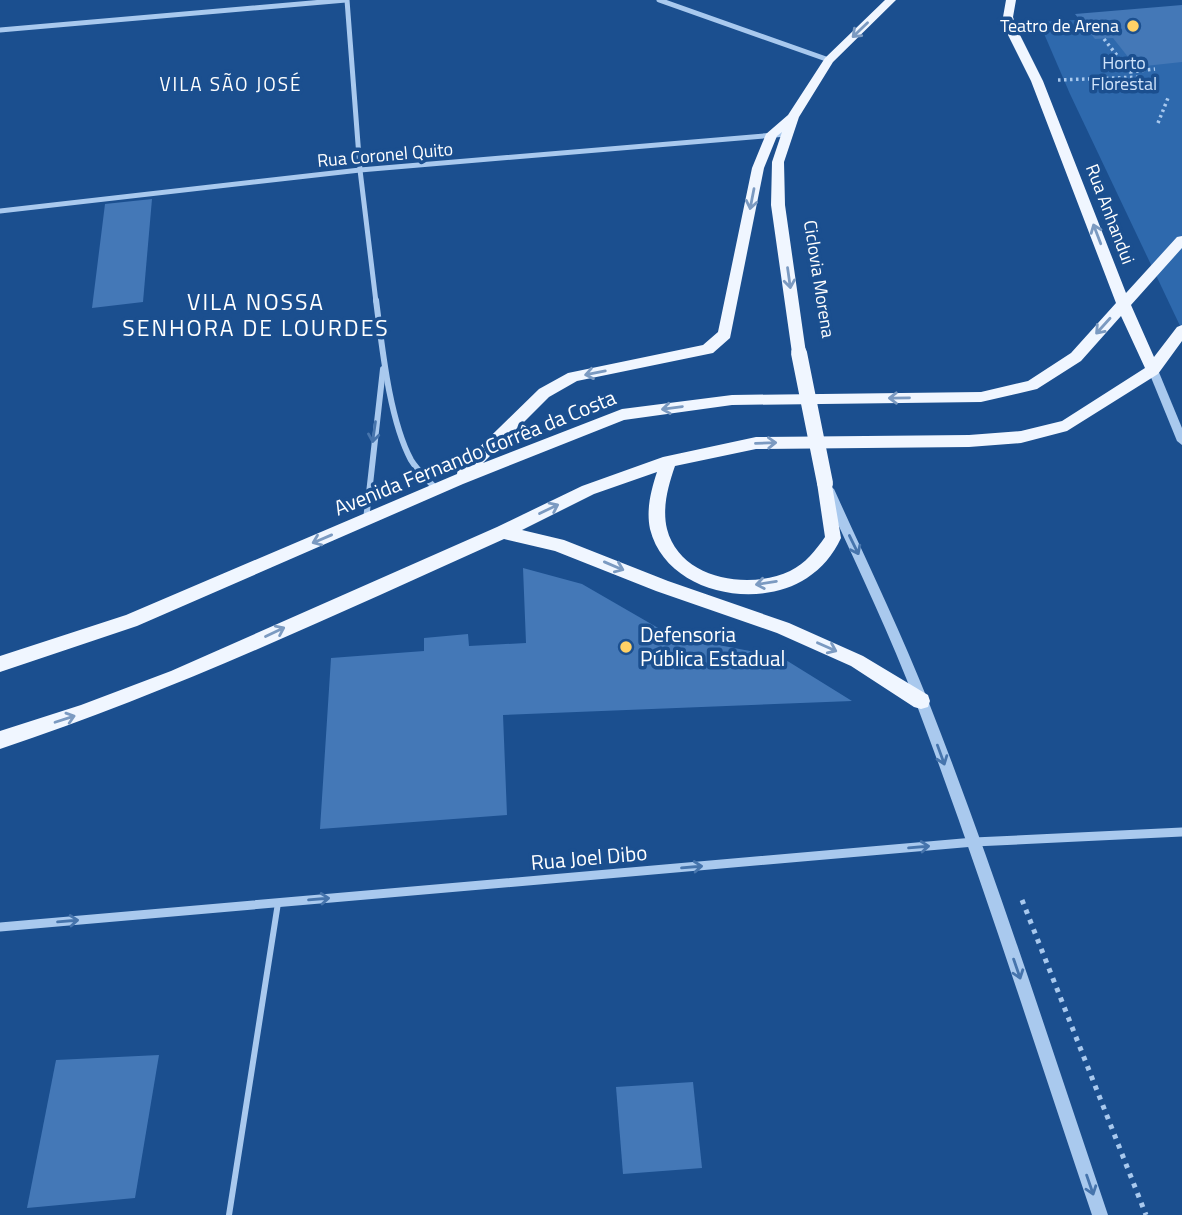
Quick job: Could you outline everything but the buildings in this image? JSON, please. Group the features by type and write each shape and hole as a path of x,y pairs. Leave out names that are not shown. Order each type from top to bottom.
{"main road":[{"path":"457,480 544,393 573,377 708,349 725,334 758,168 829,60 891,0"},
{"name":"Rua Anhandui","path":"1011,0 1008,17 1011,29 1037,81 1153,370"},
{"path":"669,461 658,500 662,538 677,561 703,580 733,587 796,578 818,561 833,538 799,353 778,205 780,134"},
{"name":"Avenida Fernando Corrêa da Costa","path":"0,664 131,621 457,480 622,415 732,400 981,397 1032,385 1076,357 1182,240"},
{"path":"0,740 83,713 177,677 503,532 588,490 669,461 756,443 969,441 1021,437 1066,425 1153,370 1182,330"},
{"path":"503,532 558,545 662,586 783,628 857,661 921,701"}],"street":[{"path":"0,30 347,0 360,170 384,365 402,436 412,461 436,489"},
{"path":"659,0 829,60"},
{"name":"Rua Coronel Quito","path":"0,211 360,170 780,134"},
{"path":"366,520 384,365"},
{"name":"Rua Anhandui","path":"1153,370 1182,441"},
{"path":"825,483 863,563 921,701 974,842 1100,1215"},
{"name":"Rua Joel Dibo","path":"0,927 974,842 1182,832"}],"lane":[{"path":"229,1215 278,903"}],"path":[{"path":"1104,39 1130,72 1155,69"},
{"path":"1037,81 1141,77"},
{"path":"1158,123 1168,98"}],"green space":[{"name":"Horto Florestal","path":"1182,14 1182,330 1070,94 1039,22"}],"place":[{"name":"Teatro de Arena","path":"1133,26"},
{"name":"Defensoria Pública Estadual","path":"626,647"}],"district":[{"name":"VILA SÃO JOSÉ","path":"231,84"},
{"name":"VILA NOSSA SENHORA DE LOURDES","path":"256,315"}]}
